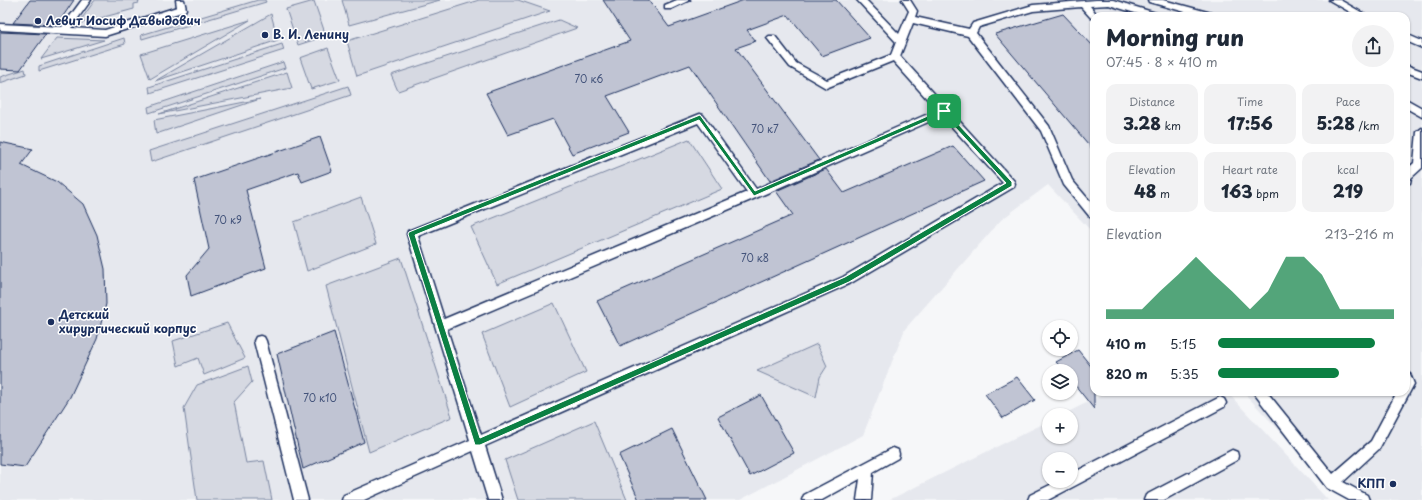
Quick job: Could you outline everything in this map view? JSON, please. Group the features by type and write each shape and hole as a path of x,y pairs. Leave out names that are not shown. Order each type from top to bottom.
{"lane":[{"path":"64,31 87,0"},
{"path":"668,7 686,0"},
{"path":"860,0 901,41"},
{"path":"772,38 793,65 826,84 895,57 913,11 906,0"},
{"path":"1152,0 1197,12"},
{"path":"1333,0 1356,12"},
{"path":"971,33 976,25 1033,8 1109,2 1143,12"},
{"path":"0,27 105,33 181,4"},
{"path":"1083,4 1090,12"},
{"path":"910,19 971,33 1045,129 1068,182 1090,209"},
{"path":"1410,39 1422,45"},
{"path":"349,500 847,280 1010,184 895,57"},
{"path":"1410,70 1422,75"},
{"path":"1410,106 1422,113"},
{"path":"441,326 754,194 944,111"},
{"path":"495,500 412,234 700,118 754,194"},
{"path":"1410,173 1419,165 1422,132"},
{"path":"260,341 301,500"},
{"path":"1262,396 1332,483 1362,500"},
{"path":"1332,483 1375,445 1402,396"},
{"path":"1035,500 1220,403"},
{"path":"809,500 893,454"},
{"path":"1151,500 1232,456"},
{"path":"864,500 867,469"}],"shaded area":[{"path":"0,0 1422,0 1422,500 1345,500 1247,396 1410,396 1410,12 1090,12 1090,230 1048,185 1001,220 905,329 863,435 740,500 0,500"},
{"path":"95,0 138,0 139,3 134,4 134,9 78,24"},
{"path":"258,0 265,0 266,2 142,39 141,35"},
{"path":"342,0 440,0 349,25"},
{"path":"479,0 518,0 550,11 357,76 347,41"},
{"path":"314,1 326,36 298,45 286,9"},
{"path":"271,14 278,40 155,81"},
{"path":"250,20 150,79 141,54"},
{"path":"559,20 577,28 398,91 391,75"},
{"path":"57,38 104,40 41,59"},
{"path":"124,38 125,44 39,71 39,66"},
{"path":"282,44 284,50 150,93 149,87"},
{"path":"328,48 340,80 311,89 300,58"},
{"path":"283,62 285,68 149,113 148,107"},
{"path":"25,69 26,74 0,83 0,77"},
{"path":"287,72 292,88 159,114"},
{"path":"348,86 351,95 151,162 149,151"},
{"path":"260,99 156,134 154,120"},
{"path":"689,139 722,189 497,284 471,227"},
{"path":"361,197 376,244 307,271 294,222"},
{"path":"401,258 452,417 369,452 326,286"},
{"path":"554,303 586,372 510,407 482,334"},
{"path":"227,323 245,358 204,375 198,358 178,366 173,341"},
{"path":"817,344 827,366 820,377 816,397 757,371"},
{"path":"248,366 252,382 234,402 246,463 264,461 272,500 197,500 184,408 197,385"},
{"path":"1100,396 1231,396 1328,500 889,500 1042,424 1042,444 1078,444 1078,408 1076,408"},
{"path":"594,421 627,500 518,500 505,460"}],"building":[{"path":"30,0 74,0 59,22 56,21 53,25 13,23"},
{"path":"603,0 649,0 669,27 744,0 836,0 870,38 822,56 788,15 747,30 756,41 736,48 819,160 770,181 690,65 607,96 629,132 572,154 553,119 508,135 486,93 630,41"},
{"path":"1063,14 1090,43 1090,146 995,34"},
{"path":"0,32 46,34 20,70 0,69"},
{"path":"320,137 332,171 302,182 298,172 246,190 266,268 191,296 187,275 209,249 194,180"},
{"name":"Детский хирургический корпус","path":"0,142 33,149 21,165 57,182 83,204 97,235 105,269 106,304 97,339 70,397 25,467 0,464"},
{"path":"953,146 984,181 620,346 597,301 793,215 776,191 826,169 844,193"},
{"path":"334,332 364,442 303,469 277,354"},
{"path":"1078,350 1090,365 1090,396 1094,396 1094,409 1078,389 1078,364 1058,364 1056,362 1067,356 1078,356"},
{"path":"1017,377 1035,400 1003,418 985,394"},
{"path":"761,395 794,453 750,476 718,417"},
{"path":"672,429 707,500 639,500 619,455"}],"place":[{"name":"Левит Иосиф Давыдович","path":"38,21"},
{"name":"В. И. Ленину","path":"265,35"},
{"name":"Детский хирургический корпус","path":"51,322"},
{"name":"КПП","path":"1393,484"}],"route":[{"path":"944,111 1010,184 847,280 478,442 412,234 700,118 754,194 944,111"}]}
